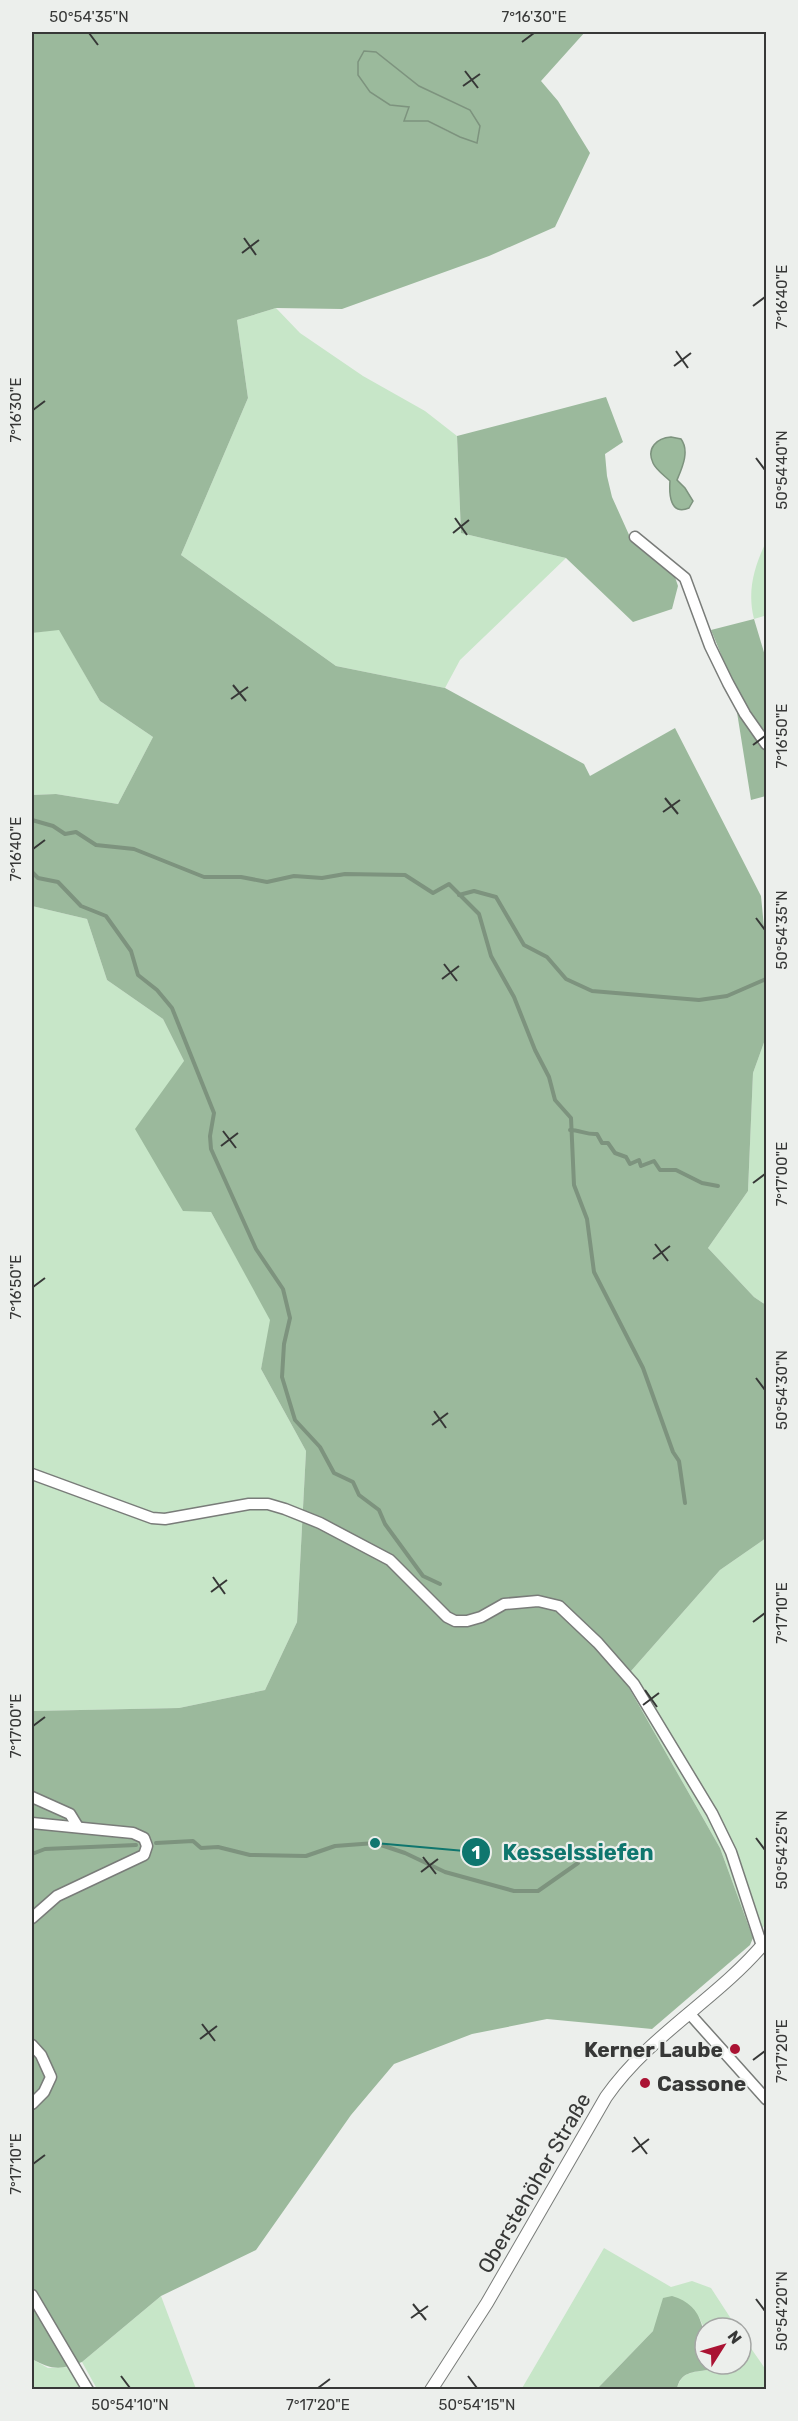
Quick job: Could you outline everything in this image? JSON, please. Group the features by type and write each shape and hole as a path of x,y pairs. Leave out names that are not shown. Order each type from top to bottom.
{"street":[{"path":"635,537 685,578 710,646 728,683 745,714 766,744"},
{"path":"32,1474 152,1518 165,1519 249,1504 268,1504 285,1509 320,1523 390,1560 447,1617 455,1621 467,1621 481,1617 504,1604 515,1601 538,1601 559,1606 598,1643 633,1684 706,1803 731,1852 764,1943"},
{"path":"32,1797 70,1814 78,1827"},
{"path":"32,1823 133,1833 144,1838 147,1846 144,1855 57,1896 32,1918"},
{"name":"Oberstehöher Straße","path":"431,2390 487,2303 606,2097 634,2061 730,1978 764,1943"},
{"path":"689,2013 766,2099"},
{"path":"32,2046 41,2055 51,2077 44,2092 32,2104"},
{"path":"32,2295 88,2390"}],"shaded area":[{"path":"32,32 585,32 541,81 558,101 590,153 555,227 489,256 342,309 276,308 237,320 248,398 181,555 336,666 445,688 584,764 590,776 675,728 761,896 766,948 766,1037 753,1073 748,1191 708,1248 754,1297 766,1305 766,1538 720,1570 624,1679 720,1848 753,1938 750,1945 652,2029 547,2019 472,2034 394,2064 351,2115 256,2250 161,2296 82,2362 56,2368 32,2359 32,1711 179,1708 265,1690 297,1622 306,1451 261,1369 270,1320 211,1212 183,1211 135,1129 184,1061 163,1019 107,980 87,919 32,906 32,795 56,794 118,804 153,737 100,701 59,630 32,633","holes":["376,52 419,86 470,110 449,132 428,121 405,121 410,107 390,105"]},
{"path":"364,51 376,52 419,86 470,110 480,126 477,143 428,121 404,121 409,107 390,105 370,92 358,75 358,62"},
{"path":"276,308 300,333 363,376 425,411 457,436 461,533 566,558 460,660 445,688 336,666 181,555 248,398 237,320"},
{"path":"606,397 623,442 605,454 612,497 630,537 673,571 678,586 672,609 633,622 566,558 461,533 457,436"},
{"path":"671,437 681,439 685,449 677,480 693,501 689,508 683,510 674,506 670,481 656,468 651,458 654,445 661,439"},
{"path":"766,542 766,626 764,616 754,619 751,599 755,570"},
{"path":"754,619 766,659 766,796 751,800 732,681 711,630"},
{"path":"59,629 100,701 153,737 118,804 56,794 32,795 32,633"},
{"path":"32,906 87,919 107,980 163,1019 184,1061 211,1212 271,1320 261,1369 306,1451 297,1622 265,1690 179,1708 32,1711"},
{"path":"766,1037 766,1305 754,1297 708,1248 748,1191 753,1073"},
{"path":"766,1538 766,1924 753,1938 720,1848 624,1679 720,1570"},
{"path":"604,2248 671,2287 692,2281 711,2288 729,2316 693,2316 693,2319 653,2331 597,2389 521,2390"},
{"path":"161,2296 196,2389 97,2389 82,2362"},
{"path":"672,2296 683,2301 692,2307 698,2316 693,2316 693,2372 681,2379 677,2389 597,2389 653,2331 663,2298"},
{"path":"753,2351 766,2370 766,2389 677,2390 684,2376 692,2372 693,2376 753,2376"},
{"path":"32,2359 48,2368 69,2367 80,2389 32,2389"}],"waterway":[{"path":"32,820 53,826 65,834 76,832 96,845 134,849 204,877 241,877 267,882 294,876 322,878 345,874 405,875 433,893 449,884 479,914 491,956 514,997 535,1050 549,1077 555,1100 571,1118 574,1185 587,1219 594,1272 643,1368 673,1452 679,1461 685,1503"},
{"path":"32,872 38,878 58,882 81,906 106,916 131,951 138,975 157,990 172,1008 214,1113 210,1136 211,1149 256,1249 283,1289 290,1318 284,1344 282,1377 295,1420 320,1447 334,1473 353,1482 359,1495 379,1510 385,1524 423,1576 440,1584"},
{"path":"459,895 474,891 496,897 524,945 547,957 566,979 592,991 699,1000 727,996 766,979"},
{"path":"570,1130 597,1134 602,1143 608,1143 615,1153 626,1157 630,1164 639,1160 641,1166 654,1161 660,1170 676,1170 702,1183 718,1186"},
{"path":"156,1843 193,1841 201,1848 218,1847 250,1855 306,1856 335,1846 375,1843 405,1853 445,1872 514,1891 538,1891 578,1863"},
{"path":"32,1854 45,1849 136,1845"}],"place":[{"name":"Kesselssiefen","path":"375,1843"},
{"name":"Kerner Laube","path":"735,2049"},
{"name":"Cassone","path":"645,2083"}]}
